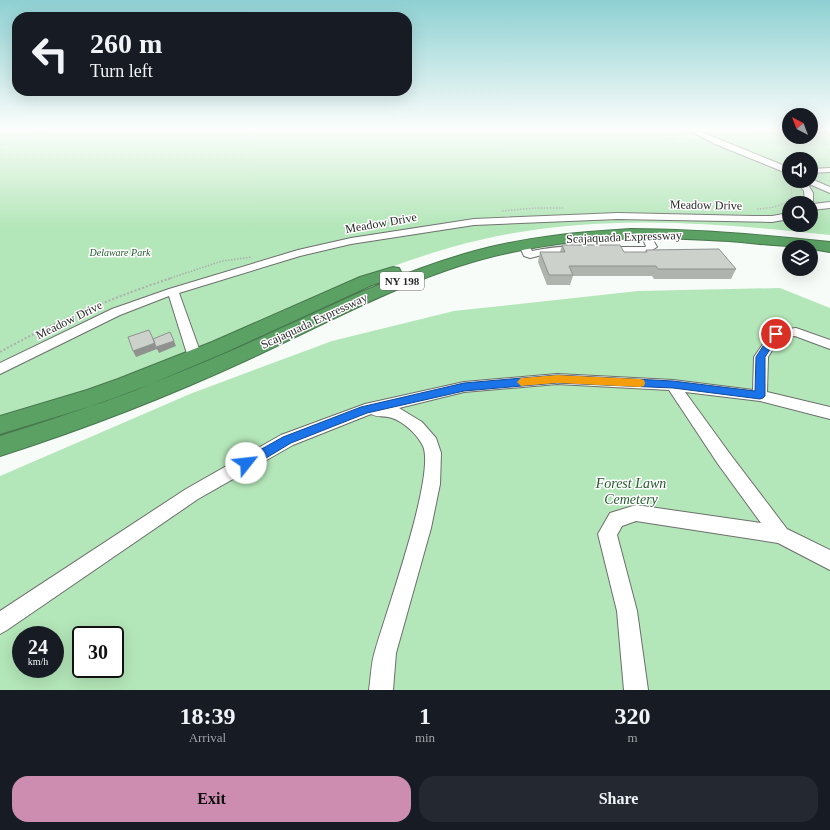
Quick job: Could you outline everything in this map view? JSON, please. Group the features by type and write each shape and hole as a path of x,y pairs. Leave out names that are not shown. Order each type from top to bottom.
{"highway":[{"name":"Scajaquada Expressway","path":"0,425 93,397 195,357 366,281 407,266 471,247 538,233 592,225 668,224 746,228 830,239"},
{"name":"Scajaquada Expressway","path":"0,446 46,432 148,395 202,372 396,283 463,259 524,245 555,240 645,233 728,236 830,246"}],"street":[{"path":"770,163 782,169"},
{"path":"818,171 830,170"},
{"path":"818,186 830,190"},
{"path":"818,206 830,205"},
{"name":"Meadow Drive","path":"0,370 65,336 116,312 173,291 298,253 384,234 474,222 583,216 759,219 782,217"},
{"path":"524,245 528,254 530,255 546,251 648,250 652,247 645,233"},
{"path":"173,291 195,357"},
{"path":"760,396 761,357 776,334 796,332 830,345"},
{"path":"0,623 192,494 287,440 365,410 464,387 549,380 673,385 760,396 830,413"},
{"path":"673,385 724,459 780,535"},
{"path":"365,410 394,412 408,420 417,426 425,435 430,443 433,453 431,484 422,528 385,653 381,690"},
{"path":"636,690 627,611 607,534 616,519 636,513 780,535 830,560"}],"green space":[{"name":"Delaware Park","path":"0,163 782,163 782,188 818,188 818,163 830,163 830,235 802,232 818,232 818,196 782,196 782,230 739,226 648,222 603,223 513,233 467,243 368,276 167,362 83,392 0,417"},
{"name":"Forest Lawn Cemetery","path":"780,288 830,308 830,690 0,690 0,476 190,394 332,341 454,311 638,291"}],"building":[{"path":"562,245 620,245 624,252 647,252 646,250 719,249 736,269 658,269 656,266 569,266 573,275 549,275 540,252 565,252"},
{"path":"149,330 155,343 133,351 128,337"},
{"path":"170,332 174,341 156,347 153,339"}],"slow traffic":[{"path":"521,382 557,379 640,383"}],"route":[{"path":"246,463 287,440 365,410 464,387 557,379 673,385 760,396 761,357 776,334"}]}
